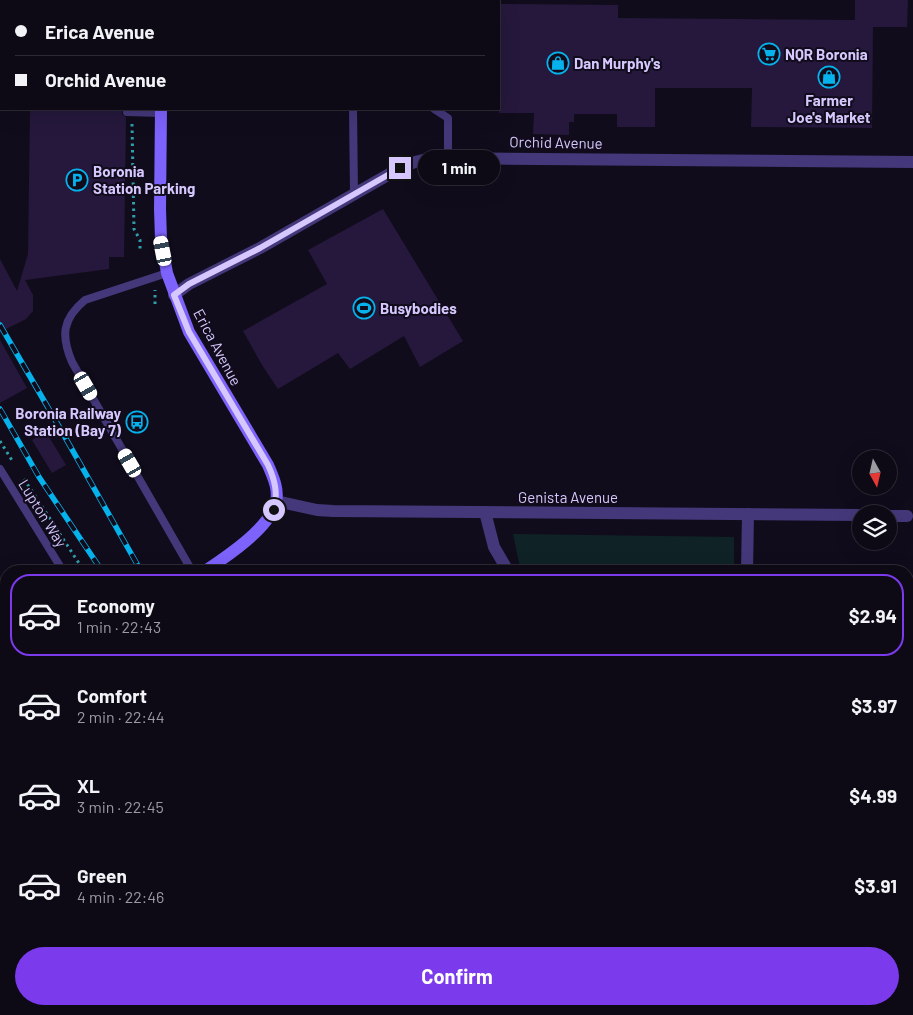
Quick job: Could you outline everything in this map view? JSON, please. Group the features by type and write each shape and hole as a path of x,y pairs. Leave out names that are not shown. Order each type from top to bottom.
{"main road":[{"name":"Erica Avenue","path":"161,111 161,240 167,273 189,332 268,465 274,479 276,500"},
{"path":"213,565 248,539 274,510 276,500"}],"street":[{"name":"Orchid Avenue","path":"174,295 189,284 260,248 400,168 431,158 913,162"},
{"name":"Genista Avenue","path":"276,500 317,510 333,511 852,516"},
{"path":"485,512 494,547 504,565"},
{"path":"747,565 748,514"},
{"path":"897,516 907,516"}],"lane":[{"path":"353,110 354,194"},
{"path":"436,110 448,118 448,157"},
{"path":"129,113 161,111"},
{"path":"167,273 85,300 77,307 66,323 65,342 72,362 189,565"},
{"name":"Lupton Way","path":"0,469 59,565"}],"path":[{"path":"129,113 134,230 140,240 140,252"},
{"path":"0,441 16,465"},
{"path":"21,474 80,565"}],"green space":[{"path":"513,534 734,537 734,565 520,565"}],"building":[{"path":"855,0 908,0 907,27 873,27 872,128 751,127 752,88 655,88 655,127 617,127 617,114 574,114 574,122 569,122 569,135 533,134 534,113 499,113 500,4 618,5 618,18 855,20"},
{"name":"Boronia Station Parking","path":"30,110 122,110 122,114 126,117 124,257 109,257 109,269 25,280 33,295 33,311 26,319 0,332 0,259 17,291 28,254"},
{"name":"Busybodies","path":"383,209 463,341 420,367 404,336 350,369 338,353 278,389 243,331 327,284 308,250"},
{"path":"0,340 27,388 0,403"},
{"path":"46,432 66,465 52,473 32,440"}],"railway":[{"path":"0,325 138,565"},
{"path":"0,409 39,477 98,565"}],"place":[{"name":"NQR Boronia","path":"769,54"},
{"name":"Dan Murphy's","path":"558,63"},
{"name":"Farmer Joe's Market","path":"829,77"},
{"name":"Boronia Station Parking","path":"77,180"},
{"name":"Busybodies","path":"364,308"},
{"name":"Boronia Railway Station (Bay 7)","path":"137,422"}],"route":[{"path":"274,510 276,490 268,465 189,332 174,295 189,284 260,248 400,168"}]}
